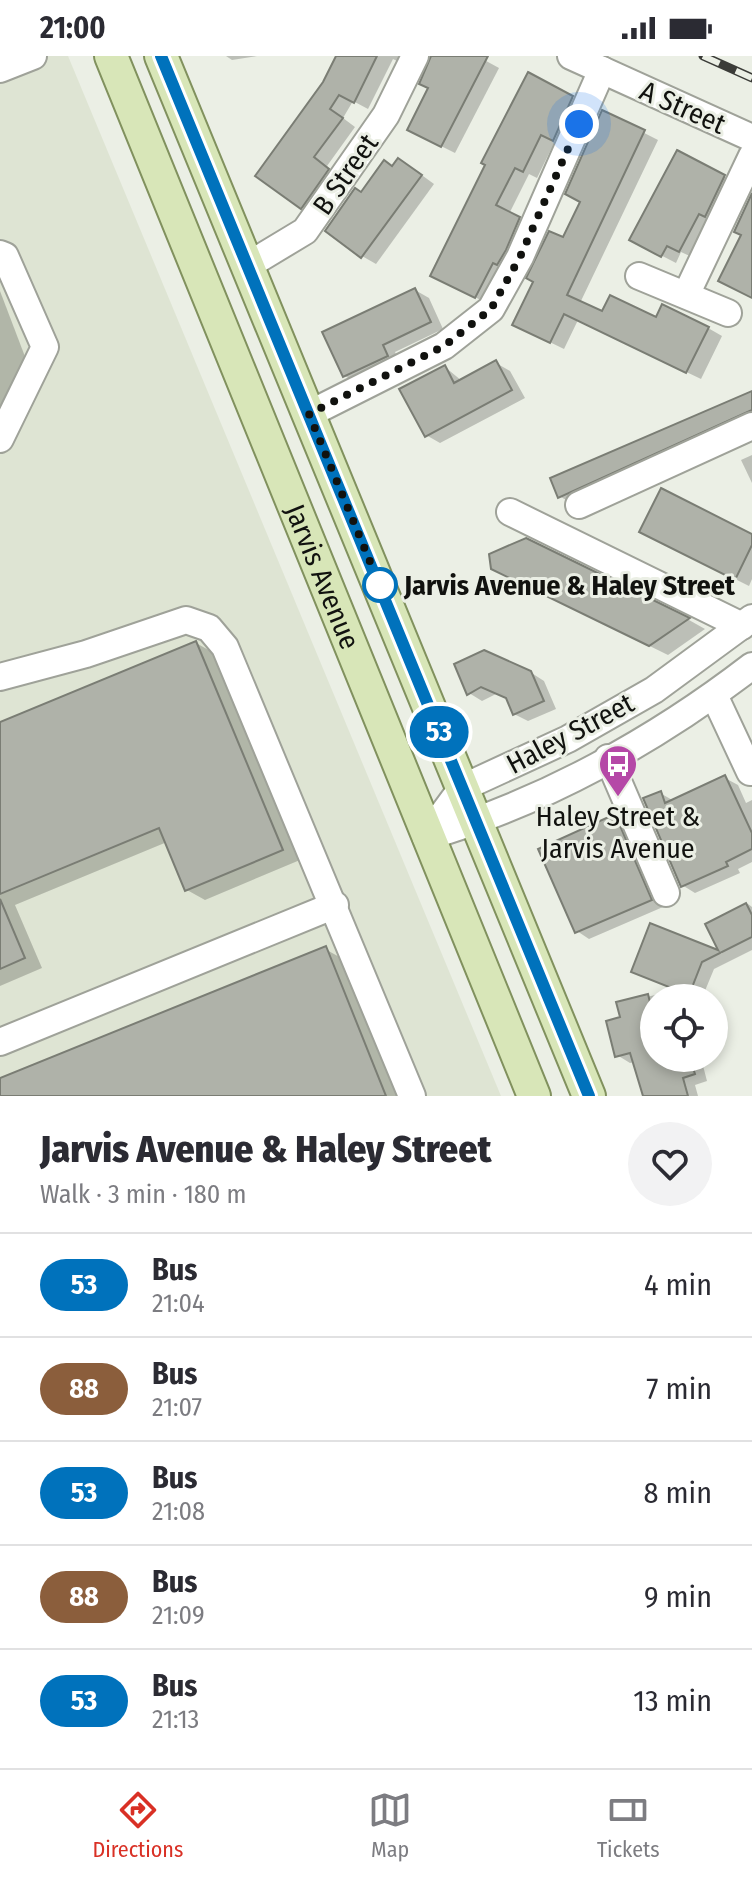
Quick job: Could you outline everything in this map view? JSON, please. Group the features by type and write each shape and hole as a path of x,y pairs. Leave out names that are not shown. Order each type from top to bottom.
{"main road":[{"name":"Jarvis Avenue","path":"111,56 339,612 426,837 534,1096"},
{"name":"Jarvis Avenue","path":"161,56 589,1096"}],"street":[{"name":"B Street","path":"247,266 305,231 386,115 415,56"},
{"name":"A Street","path":"571,56 752,138"},
{"path":"309,414 444,346 491,309 520,257 602,70"},
{"path":"686,295 752,156"},
{"path":"0,439 45,347 2,252"},
{"path":"639,276 728,313"},
{"path":"579,505 752,426"},
{"path":"510,512 747,622"},
{"path":"0,677 86,654 186,620 209,628 225,647 412,1096"},
{"name":"Haley Street","path":"426,837 462,788 568,739 654,690 747,622"},
{"name":"Haley Street","path":"426,837 476,822 608,758 665,728 752,666"},
{"path":"714,695 750,772"},
{"path":"608,758 666,893"},
{"path":"0,1042 335,905"}],"shaded area":[{"path":"0,56 68,56 501,1096 0,1096"}],"building":[{"path":"336,56 377,56 354,103 339,95 330,109 343,118 314,157 329,169 301,209 255,176 323,82"},
{"path":"431,56 488,56 441,147 407,130 428,88 419,84"},
{"path":"528,72 573,96 553,141 541,135 523,172 515,168 496,205 520,217 506,250 497,265 493,263 475,298 430,276 485,165 481,163"},
{"path":"602,110 645,130 567,295 602,311 610,295 656,317 662,304 709,327 686,373 564,314 550,343 512,325 533,282 526,278 549,231 563,237 580,202 565,194"},
{"path":"677,150 725,175 705,217 699,214 679,252 667,246 661,257 629,240"},
{"path":"398,158 422,175 361,258 325,231 355,188 361,192 384,160 392,166"},
{"path":"752,193 752,298 718,281 741,235 734,232"},
{"path":"415,288 431,322 383,345 388,356 343,377 322,332"},
{"path":"496,360 512,390 425,437 399,389 445,365 454,383"},
{"path":"752,391 752,410 558,498 550,478"},
{"path":"661,488 752,534 752,545 735,580 639,532"},
{"path":"526,538 690,618 649,646 491,569 489,554"},
{"path":"196,641 283,850 185,891 159,828 0,894 0,722"},
{"path":"484,650 531,671 544,701 513,715 506,698 481,687 467,695 454,664"},
{"path":"725,775 752,833 752,849 726,862 728,866 681,887 643,798 661,791 665,803"},
{"path":"615,814 652,900 575,933 538,849"},
{"path":"0,899 25,958 0,969"},
{"path":"746,903 752,915 752,937 702,962 693,984 661,984 631,972 650,923 718,950 705,924"},
{"path":"326,946 386,1096 0,1096 0,1078"},
{"path":"640,996 640,1072 694,1072 683,1078 688,1096 643,1096 630,1053 615,1057 606,1021 620,1017 616,1002"}],"railway":[{"path":"703,56 752,78"}],"bus line":[{"name":"53","path":"161,56 589,1096"}],"place":[{"name":"Jarvis Avenue & Haley Street","path":"380,585"},
{"name":"Haley Street & Jarvis Avenue","path":"618,798"}],"route":[{"path":"380,585 383,593 309,414 444,346 491,309 520,257 579,124"}]}
